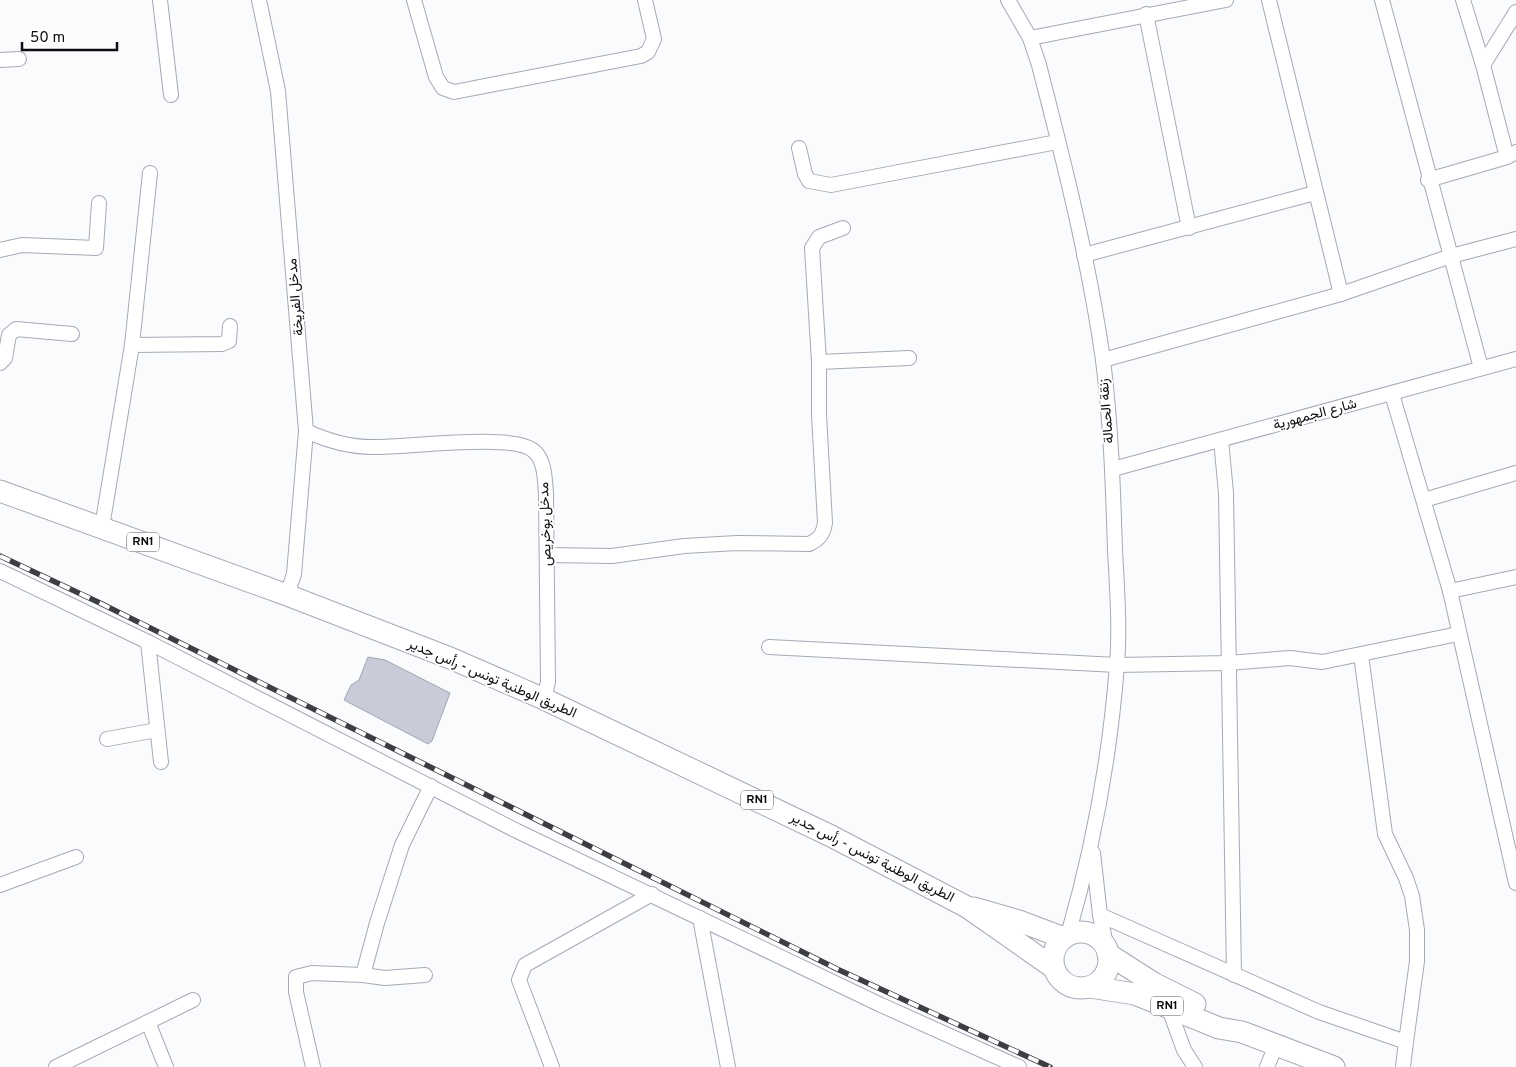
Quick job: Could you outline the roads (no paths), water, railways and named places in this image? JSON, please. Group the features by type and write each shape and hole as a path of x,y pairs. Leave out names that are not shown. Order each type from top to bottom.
{"main road":[{"name":"الطريق الوطنية تونس - رأس جدير","path":"0,491 286,595 450,658 546,690 967,907 1054,968"},
{"name":"الطريق الوطنية تونس - رأس جدير","path":"967,907 990,911 1066,937"},
{"name":"RN1","path":"1066,937 1077,932 1095,936 1108,952 1155,984 1224,1017 1242,1032"},
{"path":"1054,968 1054,952 1066,937"},
{"path":"1090,987 1103,978 1109,962 1108,952"},
{"name":"RN1","path":"1054,968 1064,983 1072,987 1090,987 1125,992 1168,1006 1219,1028 1242,1032 1334,1067"}],"street":[{"path":"160,0 171,95"},
{"name":"مدخل الفريخة","path":"259,0 278,91 306,431 294,574 286,595"},
{"path":"414,0 436,77 443,88 454,92 641,56 648,52 654,39 645,0"},
{"name":"زنقة الحمالة","path":"1008,0 1030,38 1039,65 1084,255 1103,360 1113,469 1117,665 1105,758 1092,835"},
{"path":"1030,38 1226,0"},
{"path":"1269,0 1341,294"},
{"path":"1382,0 1428,180 1451,256 1481,368"},
{"path":"1428,180 1512,155 1463,0"},
{"path":"1483,65 1516,12"},
{"path":"1146,14 1189,228"},
{"path":"0,60 19,59"},
{"path":"799,148 805,174 809,181 831,185 1057,142"},
{"path":"102,527 132,345 150,173"},
{"path":"1084,255 1315,193"},
{"path":"0,250 22,245 96,248 99,203"},
{"path":"548,555 612,556 684,546 737,543 809,544 816,541 824,532 825,523 819,415 819,362 812,248 818,237 843,228"},
{"path":"1103,360 1341,294 1451,256 1516,239"},
{"path":"132,345 222,344 229,341 230,326"},
{"path":"0,363 6,358 9,335 16,329 72,334"},
{"path":"819,362 909,358"},
{"name":"شارع الجمهورية","path":"1113,469 1516,359"},
{"path":"1392,394 1450,591 1458,634 1510,836 1516,883"},
{"name":"مدخل بوخريص","path":"306,431 330,442 365,447 479,442 505,443 530,447 539,458 544,476 548,555 546,690"},
{"path":"1222,440 1226,492 1234,975"},
{"path":"1424,500 1516,473"},
{"path":"0,571 148,642 517,831 890,1009 1019,1067"},
{"path":"1450,591 1516,577"},
{"path":"769,647 1117,665 1228,663 1290,658 1322,662 1458,634"},
{"path":"148,642 161,762"},
{"path":"1361,655 1385,834 1409,887 1417,930 1416,961 1403,1067"},
{"path":"107,739 157,730"},
{"path":"363,975 377,923 402,845 431,786"},
{"path":"1092,835 1100,915 1108,952"},
{"path":"1066,937 1092,835"},
{"path":"0,885 76,857"},
{"path":"552,1067 519,980 525,965 652,894"},
{"path":"1100,915 1319,1012 1406,1042"},
{"path":"700,918 728,1067"},
{"path":"313,1067 296,992 296,977 312,973 363,975 384,978 425,975"},
{"path":"56,1067 193,1000"},
{"path":"1168,1006 1184,1050 1194,1067"},
{"path":"148,1022 166,1067"},
{"path":"1267,1067 1276,1045"}],"railway":[{"path":"0,556 100,603 837,969 1050,1067"}]}
